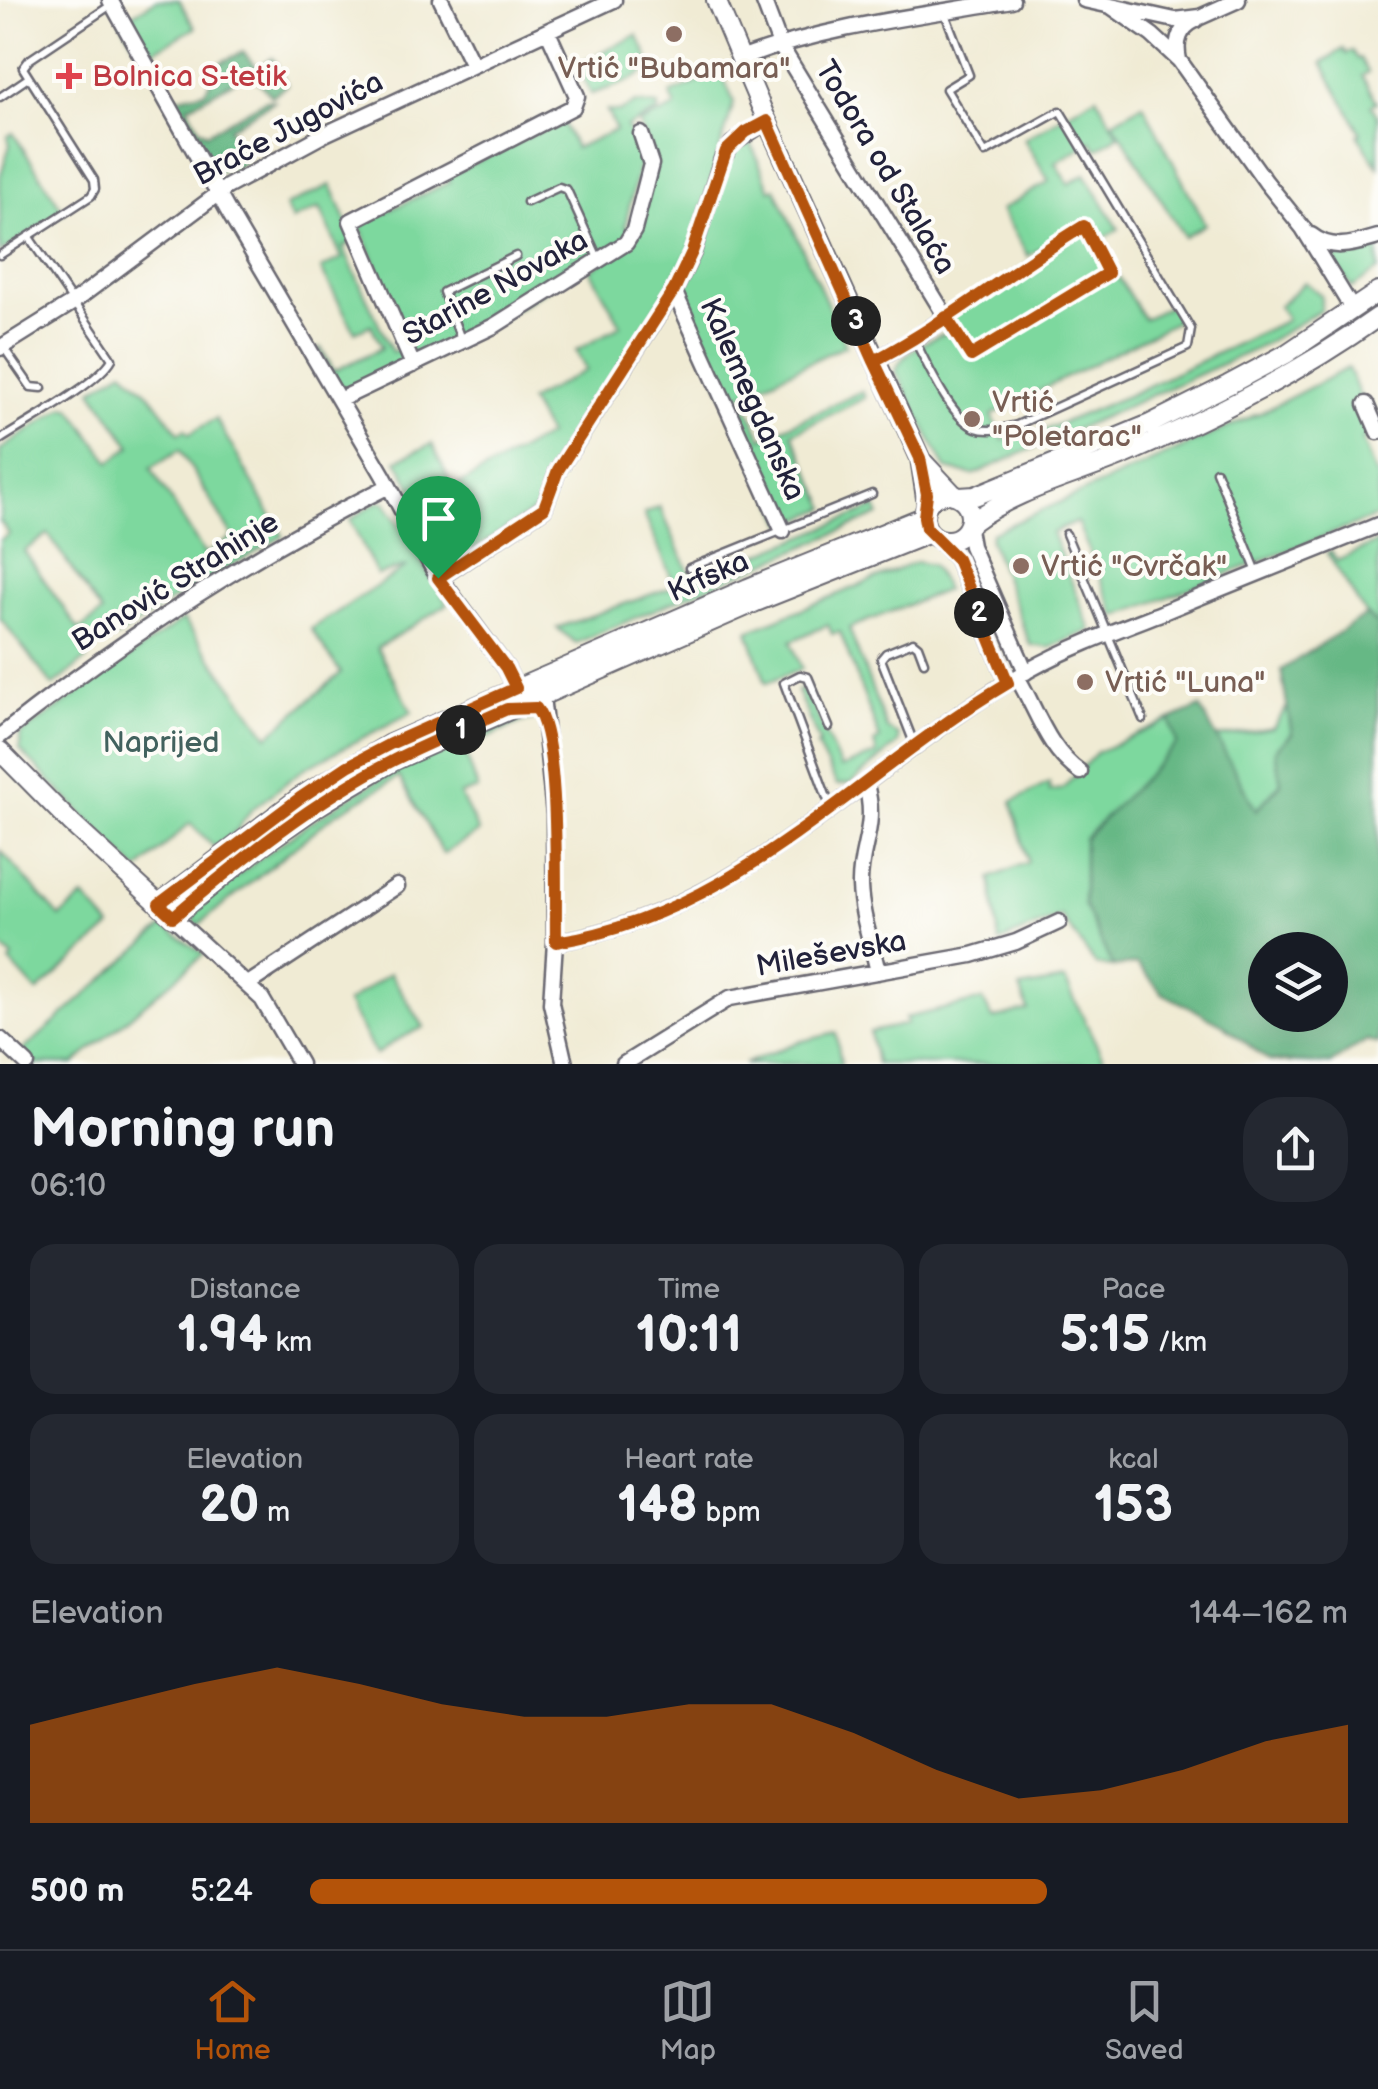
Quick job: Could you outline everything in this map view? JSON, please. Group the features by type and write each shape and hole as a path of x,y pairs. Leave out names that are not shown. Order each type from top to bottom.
{"main road":[{"path":"716,0 920,458 930,524"},
{"path":"930,524 936,497 975,496 1150,424 1286,354 1378,292"},
{"path":"930,524 956,539 1006,502 1129,453 1236,404 1371,322"},
{"path":"920,458 970,510 969,526"},
{"name":"Krfska","path":"166,910 300,798 390,744 516,688 930,524"},
{"name":"Krfska","path":"166,910 394,760 930,524"},
{"path":"0,751 166,910"}],"street":[{"path":"441,0 473,65"},
{"name":"Braće Jugovića","path":"2,347 72,303 218,192 325,134 614,0"},
{"name":"Todora od Stalaća","path":"763,0 780,45 946,317"},
{"path":"743,58 840,30 1012,0"},
{"path":"1084,0 1164,19 1200,18"},
{"path":"1179,60 1176,48 1182,30 1238,0"},
{"path":"111,2 438,578 506,668 516,688"},
{"path":"1112,7 1179,60 1303,228 1353,310"},
{"path":"413,364 350,224 353,218 490,153 573,107 577,96 548,32"},
{"path":"438,578 544,508 558,470 674,290 692,252 722,159 732,144 767,121"},
{"name":"Starine Novaka","path":"340,400 462,342 626,243 634,230 651,164 641,134"},
{"path":"1303,228 1326,245 1378,237"},
{"name":"Kalemegdanska","path":"674,290 783,531"},
{"path":"874,361 946,317"},
{"path":"1366,404 1378,432"},
{"name":"Banović Strahinje","path":"0,736 107,653 234,572 389,486"},
{"path":"930,524 957,559 1050,740 1080,772"},
{"path":"556,942 638,922 695,898 741,872 1017,677 1110,634 1378,525"},
{"path":"969,526 970,546 1017,677"},
{"path":"542,695 554,814 556,942 551,1002 565,1064"},
{"path":"507,709 536,708 545,723"},
{"path":"866,785 871,828 862,858 860,890 878,972"},
{"path":"248,984 398,886"},
{"path":"166,910 248,984 273,1014 300,1064"},
{"name":"Mileševska","path":"624,1064 730,998 972,955 1016,942 1058,922"},
{"path":"0,1040 27,1064"}],"lane":[{"path":"0,256 91,196 96,185 24,68 29,60 111,2"},
{"path":"914,339 958,414 974,427 988,430 1017,425 1188,347 1191,330 1060,111 985,154 946,89 969,75 944,10"},
{"path":"0,97 28,78"},
{"path":"527,202 559,187 567,190 600,261"},
{"path":"1084,226 1108,273 971,356 946,317 1084,226"},
{"path":"0,440 85,384 111,362 109,351 28,237"},
{"path":"462,342 443,292 516,256"},
{"path":"2,347 29,384 34,389 42,388"},
{"path":"1216,471 1258,574"},
{"name":"Kalemegdanska","path":"689,568 872,494"},
{"path":"1066,534 1142,718"},
{"path":"915,746 881,658 913,642 924,662"},
{"path":"828,727 806,675 784,683 832,810"}],"green space":[{"path":"156,0 179,0 195,28 142,57 121,21"},
{"path":"637,35 648,58 645,71 591,94 577,65"},
{"path":"1343,49 1346,54 1352,51 1360,58 1368,72 1362,76 1377,102 1371,105 1378,117 1378,167 1322,63"},
{"path":"243,52 256,67 273,58 287,85 271,96 250,72 188,107 200,129 207,133 266,100 274,101 229,128 246,159 240,166 212,173 171,99 205,91 221,62"},
{"path":"721,72 734,102 690,250 540,507 453,562 397,460 432,444 453,488 548,435 529,401 586,370 576,351 621,325 590,270 625,247 651,151 639,124 676,107 670,94"},
{"path":"1096,96 1119,135 1097,149 1091,141 1056,163 1069,184 1085,174 1119,229 1099,240 1087,221 1028,256 1001,210 1049,181 1024,139"},
{"path":"636,103 658,106 658,112 627,127 640,156 648,153 649,166 639,165 625,226 633,228 628,237 494,323 415,361 361,223 450,182 447,176 562,120 575,148 616,130 607,111 619,112"},
{"path":"1143,104 1205,224 1184,237 1113,122"},
{"path":"13,133 64,212 0,253 0,177 10,145 8,136"},
{"path":"749,138 770,190 775,188 846,345 738,396 742,407 749,410 762,438 862,391 865,398 792,433 827,508 785,525 677,291 724,160"},
{"path":"331,185 355,241 343,247 392,352 400,349 405,362 346,389 337,385 318,348 334,371 382,348 371,325 355,332 321,269 342,258 320,208 292,220 285,206"},
{"path":"1088,225 1113,269 972,354 948,317"},
{"path":"1378,240 1378,270 1352,288 1334,259 1341,250"},
{"path":"1115,272 1144,319 1171,305 1179,320 992,415 1003,440 1016,434 1032,435 1127,396 1287,320 1279,306 1305,282 1321,295 1321,310 1256,349 973,475 946,469 896,372 904,358 918,346 952,330 972,359"},
{"path":"1348,368 1376,433 1362,440 1378,480 1378,516 1116,617 1077,522 1052,533 1091,630 1049,648 1030,645 990,540 991,533 1260,413"},
{"path":"123,370 150,394 179,433 185,429 189,434 216,419 283,536 185,592 116,638 108,636 88,649 88,658 53,686 0,618 0,540 9,534 0,521 0,450 64,407 71,408 110,462 131,446 92,390","holes":["180,450 233,537 205,555 151,468","48,534 102,613 79,630 24,551"]},
{"name":"Naprijed","path":"377,502 385,502 448,604 377,648 412,712 305,768 251,810 237,830 214,847 190,823 138,871 20,750 20,735 183,619 268,736 341,673 311,629 408,566 377,575 350,520"},
{"path":"660,507 693,581 876,507 879,515 576,643 557,628 675,586 644,514"},
{"path":"1378,542 1378,625 1366,615 1327,553 1331,551 1337,561"},
{"path":"916,562 932,565 946,590 849,628 887,729 898,735 899,743 851,783 837,785 817,746 820,744 797,691 805,688 841,768 877,754 874,743 880,739 840,632 832,634 828,625 791,641 802,669 766,683 748,631"},
{"path":"1366,615 1378,625 1378,1044 1367,1040 1330,1064 1269,1061 1222,1024 1162,993 1137,964 1113,967 1084,905 1084,839 1177,744 1170,720 1200,707 1256,810 1281,783 1275,750 1292,734 1281,670"},
{"path":"1287,707 1292,734 1275,750 1281,782 1256,810 1215,738 1273,728"},
{"path":"528,713 536,719 464,749 478,789 460,795 479,832 443,854 399,777 334,815 197,926 194,919 199,906 326,813 428,755 503,720"},
{"path":"1170,720 1178,744 1084,839 1084,905 1113,967 1096,965 1061,916 999,942 991,878 1028,862 1012,802 1049,783 1049,791 1062,789 1097,752"},
{"path":"1,851 60,917 84,897 111,927 37,992 0,946"},
{"path":"164,926 204,954 74,1064 34,1064 21,1052"},
{"path":"390,973 424,1027 376,1055 347,1003"},
{"path":"1065,980 1106,1064 876,1064 870,1032 907,1024 905,1018 983,1000 993,1019 1028,1010 1020,988"},
{"path":"836,1033 841,1064 744,1064 798,1042"}],"place":[{"name":"Vrtić \"Bubamara\"","path":"674,34"},
{"name":"Bolnica S-tetik","path":"69,76"},
{"name":"Vrtić \"Poletarac\"","path":"972,419"},
{"name":"Vrtić \"Cvrčak\"","path":"1021,566"},
{"name":"Vrtić \"Luna\"","path":"1085,682"}],"route":[{"path":"438,578 512,676 516,688 390,744 300,798 159,904 173,917 262,845 362,778 507,709 526,706 536,708 542,716 550,760 556,942 638,922 695,898 756,863 938,729 1008,683 957,559 926,528 927,494 920,458 874,361 914,339 992,285 1084,226 1108,273 971,356 946,317 914,339 889,353 874,361 767,121 746,132 726,151 692,252 674,290 558,470 544,508 438,578"}]}
